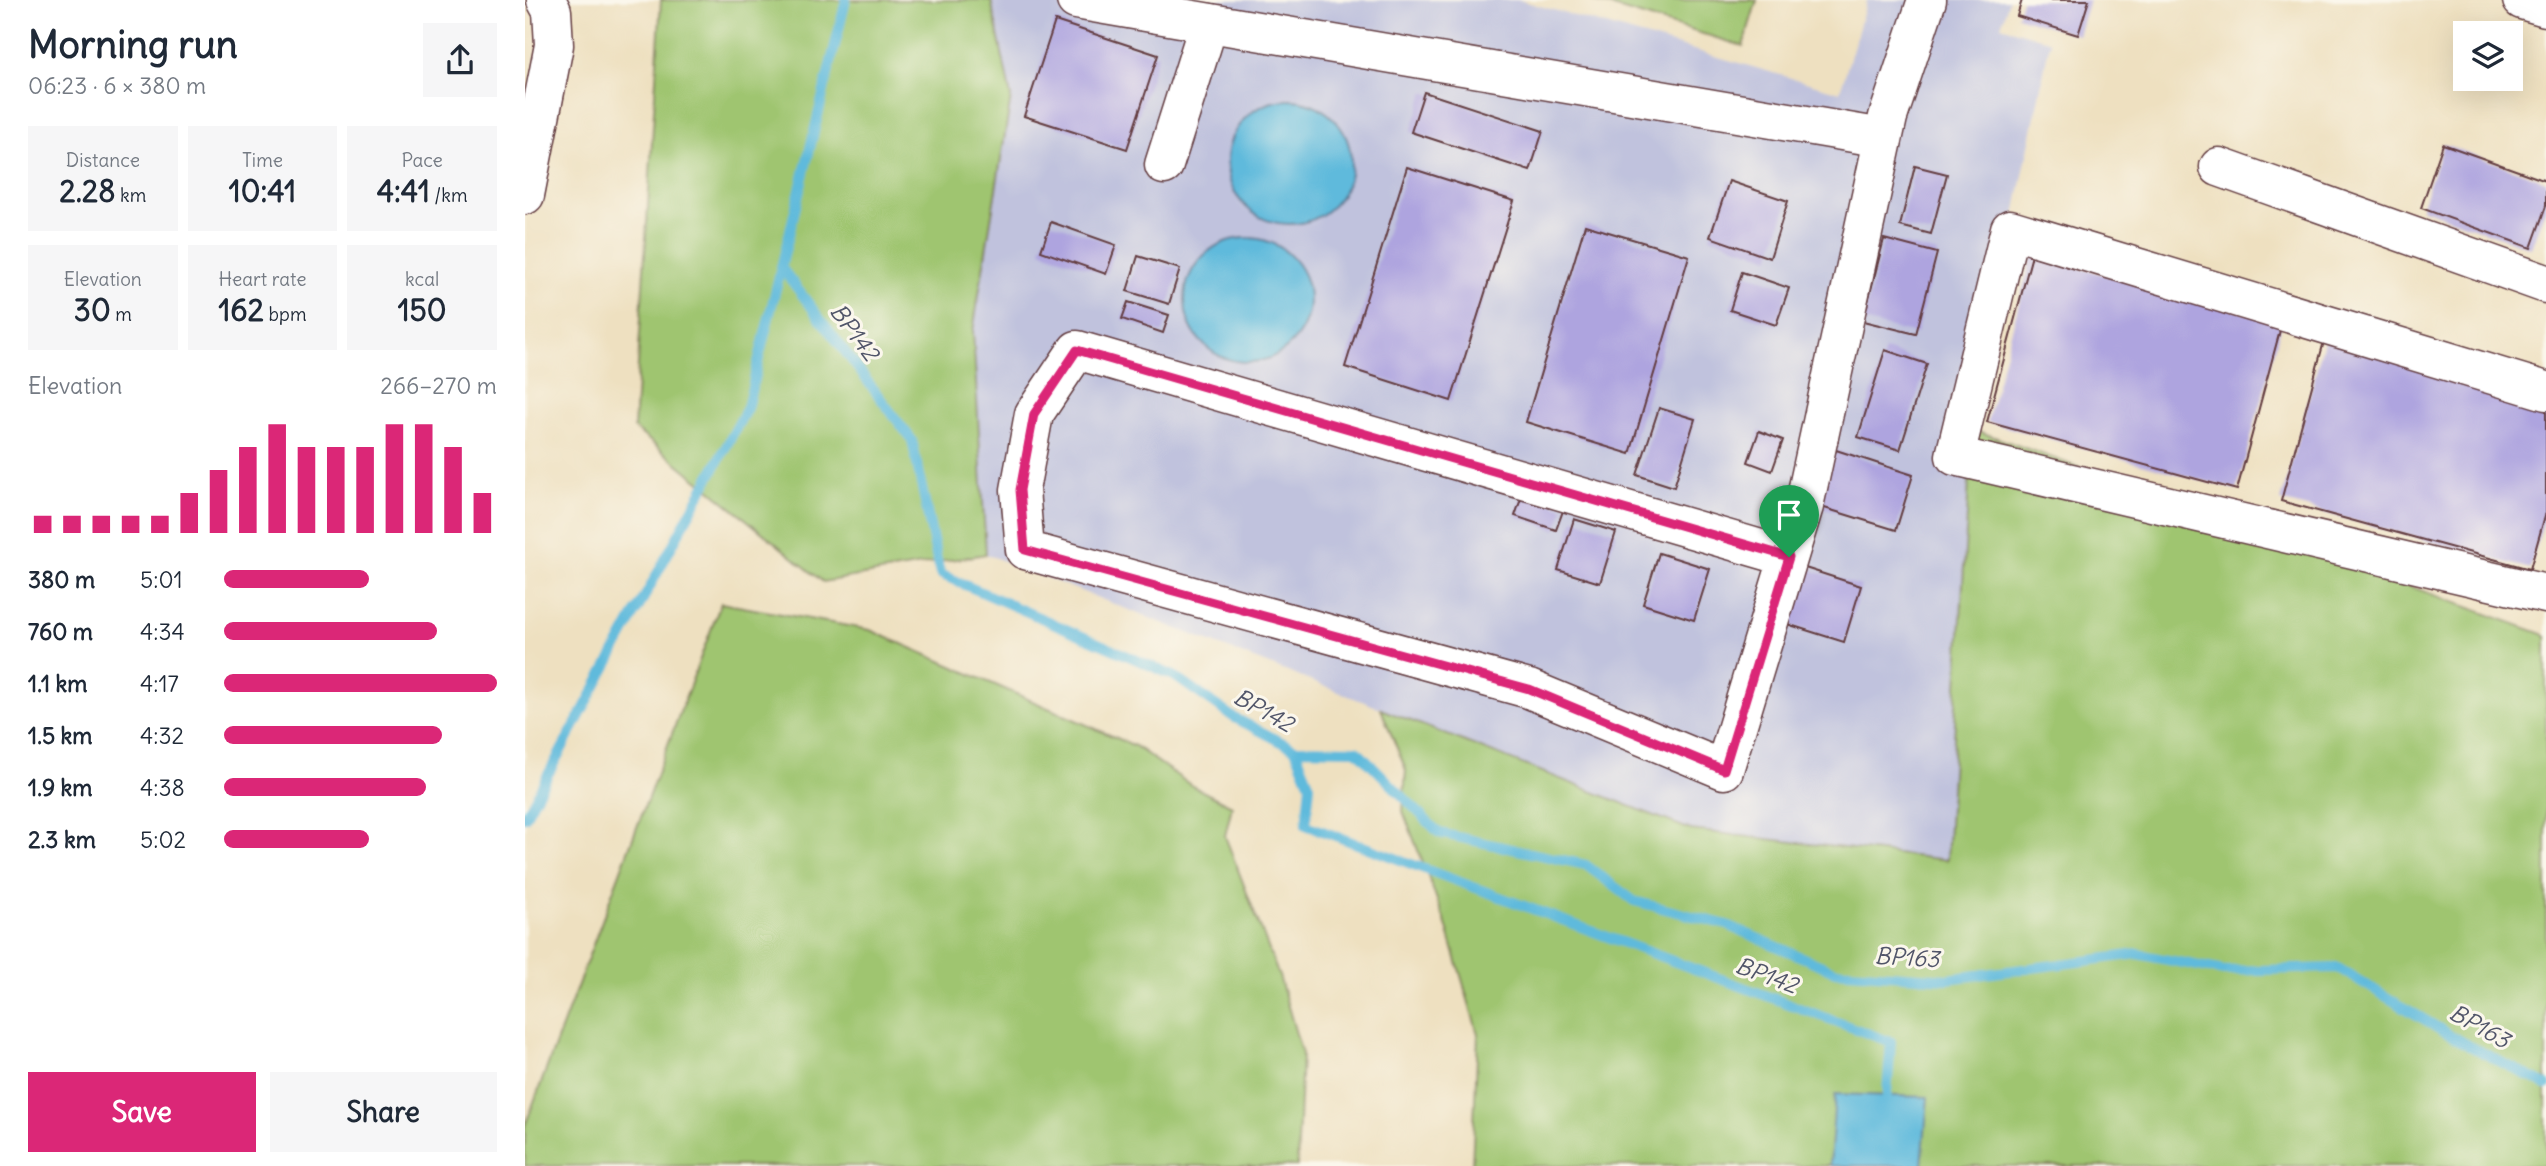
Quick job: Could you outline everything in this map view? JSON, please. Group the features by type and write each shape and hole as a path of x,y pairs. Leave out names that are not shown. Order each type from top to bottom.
{"street":[{"path":"525,195 554,45 552,11 546,0"},
{"path":"1076,0 1883,138"},
{"path":"1789,557 1077,350 1034,414 1020,490 1025,550 1529,689 1724,770 1789,557 1804,506 1888,117 1927,0"},
{"path":"2522,0 2546,7"},
{"path":"1164,165 1209,23"},
{"path":"2219,167 2546,284"},
{"path":"2546,391 2010,229 1955,456 2546,594"}],"shaded area":[{"path":"991,0 1519,0 1840,92 1867,0 2009,0 2001,26 2050,41 1972,429 1948,861 1691,830 986,554 973,331 1011,97"}],"green space":[{"path":"661,0 991,0 1011,97 973,331 986,554 823,582 634,428"},
{"path":"1590,0 1757,0 1743,46"},
{"path":"1972,429 2546,637 2546,1166 1472,1166 1478,1034 1445,921 1403,811 1406,770 1381,709 1691,830 1947,860"},
{"path":"721,603 870,630 1135,746 1192,786 1232,806 1225,836 1279,976 1302,1054 1297,1166 525,1166 525,1126"}],"water":[{"path":"1289,100 1313,105 1333,118 1346,138 1351,162 1346,186 1333,206 1313,219 1289,224 1265,219 1245,206 1232,186 1227,162 1232,138 1245,118 1265,105"},
{"path":"1247,238 1271,243 1291,256 1304,276 1309,300 1304,324 1291,344 1271,357 1247,362 1223,357 1203,344 1190,324 1185,300 1190,276 1203,256 1223,243"},
{"path":"1835,1094 1928,1097 1922,1166 1830,1166"}],"building":[{"path":"2022,0 2089,0 2078,35 2017,16"},
{"path":"1055,21 1158,55 1127,149 1024,116"},
{"path":"1424,92 1543,131 1530,171 1411,132"},
{"path":"2443,144 2546,181 2546,206 2531,248 2421,208"},
{"path":"1915,166 1947,174 1931,234 1900,226"},
{"path":"1407,167 1514,201 1451,401 1345,367"},
{"path":"1729,181 1788,201 1770,258 1710,237"},
{"path":"1051,222 1116,245 1106,274 1041,251"},
{"path":"1585,225 1689,256 1630,454 1526,422"},
{"path":"1884,239 1937,253 1916,334 1863,321"},
{"path":"2032,255 2282,323 2237,490 1987,422"},
{"path":"1138,256 1180,269 1169,304 1127,291"},
{"path":"1742,272 1789,288 1776,325 1730,310"},
{"path":"1128,302 1169,315 1163,333 1122,319"},
{"path":"2326,334 2546,394 2546,512 2530,569 2281,501"},
{"path":"1885,350 1927,364 1900,450 1858,437"},
{"path":"1659,408 1695,419 1674,487 1637,475"},
{"path":"1759,431 1783,440 1772,471 1748,462"},
{"path":"1836,450 1913,475 1896,530 1818,506"},
{"path":"1523,493 1564,508 1556,530 1515,516"},
{"path":"1574,519 1616,532 1600,583 1558,570"},
{"path":"1659,553 1710,569 1694,620 1643,604"},
{"path":"1805,568 1861,586 1844,642 1787,624"}],"waterway":[{"path":"525,817 747,408 846,0"},
{"name":"BP142","path":"781,267 912,440 940,574 1174,676 1233,717 1295,749 1310,785 1306,825 1891,1042 1886,1106"},
{"name":"BP163","path":"1295,749 1357,750 1439,833 1586,865 1634,901 1727,925 1834,971 1947,979 2138,954 2224,971 2338,968 2462,1042 2546,1085"}],"route":[{"path":"1077,350 1789,557 1724,770 1529,689 1025,550 1020,490 1034,414 1077,350"}]}
